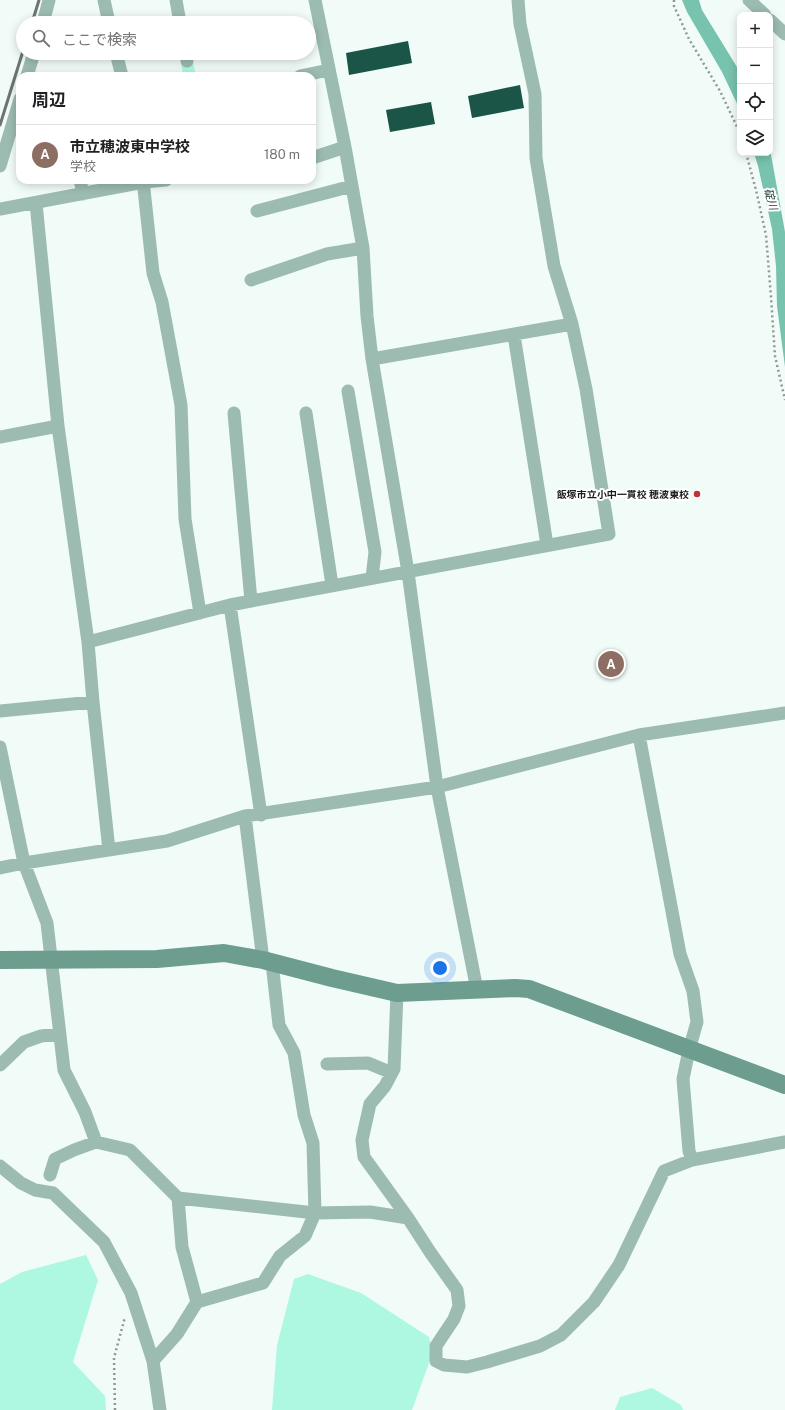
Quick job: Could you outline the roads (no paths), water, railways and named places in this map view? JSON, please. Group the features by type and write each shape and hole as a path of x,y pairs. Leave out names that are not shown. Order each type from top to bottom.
{"street":[{"path":"45,16 49,0"},
{"path":"104,0 107,16"},
{"path":"176,0 179,16"},
{"path":"315,0 345,147 363,248 366,316 372,359 408,572 438,787 477,990"},
{"path":"88,642 230,605 609,534 586,389 572,324 553,258 536,158 534,94 520,24 518,0"},
{"path":"749,0 762,12"},
{"path":"773,23 785,34"},
{"path":"28,72 32,60"},
{"path":"118,60 121,72"},
{"path":"316,73 329,70"},
{"path":"0,166 14,136 16,124"},
{"path":"316,157 345,147"},
{"path":"81,184 83,194"},
{"path":"0,210 130,184"},
{"path":"144,184 153,273 162,302 181,405 185,519 200,613"},
{"path":"257,211 352,186"},
{"path":"36,203 58,426 88,642 109,850"},
{"path":"251,280 328,254 363,248"},
{"path":"372,359 572,324"},
{"path":"514,335 547,545"},
{"path":"348,391 375,552 372,578"},
{"path":"234,413 251,601"},
{"path":"306,413 332,585"},
{"path":"0,437 58,426"},
{"path":"230,605 261,815"},
{"path":"0,711 93,702"},
{"path":"0,868 167,841 245,816 261,815 438,787 639,735 785,713"},
{"path":"639,735 680,954 693,992 697,1022 683,1079 688,1151 692,1160"},
{"path":"0,747 24,863 47,923 50,960 64,1070 85,1112 96,1142"},
{"path":"153,1361 177,1334 197,1302 263,1283 280,1256 305,1236 315,1213 313,1143 304,1115 294,1053 279,1025 245,816"},
{"path":"0,960 157,959 224,953 397,993 515,988 529,989 785,1085"},
{"path":"397,993 394,1069 385,1086 370,1104 362,1140 364,1157 457,1290 459,1306 454,1319 436,1346 436,1361 444,1365 467,1367 487,1362 540,1346 561,1335 594,1302 619,1265 664,1172 692,1160 785,1142"},
{"path":"0,1065 24,1042 41,1036 59,1034"},
{"path":"327,1064 368,1063 392,1073"},
{"path":"50,1175 55,1159 96,1142 130,1150 178,1198 315,1213 370,1212 408,1218"},
{"path":"0,1166 21,1183 35,1190 53,1193 104,1242 130,1293 153,1361 160,1410"},
{"path":"178,1198 182,1247 197,1302"}],"water":[{"path":"682,0 699,0 702,10 737,67 737,104 722,72 687,12"},
{"name":"碇川","path":"755,156 771,156 785,232 785,367 777,306 776,266 772,229"}],"railway":[{"path":"34,16 39,0"},
{"path":"16,72 20,60"},
{"path":"0,125 16,74"}],"place":[{"name":"飯塚市立小中一貫校 穂波東校","path":"697,494"},
{"name":"市立穂波東中学校","path":"611,664"}]}
